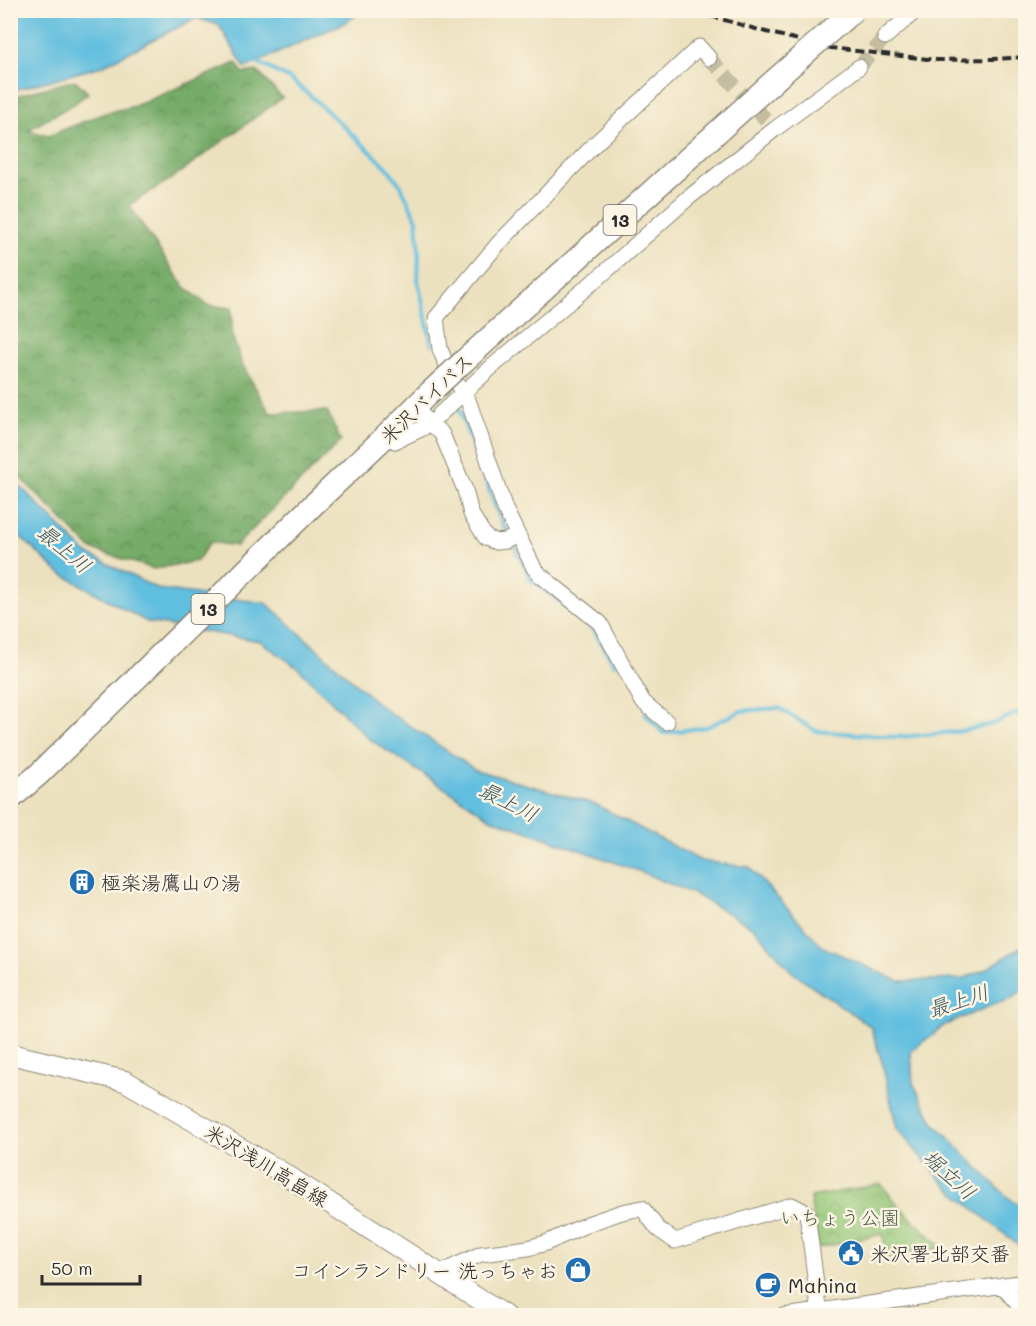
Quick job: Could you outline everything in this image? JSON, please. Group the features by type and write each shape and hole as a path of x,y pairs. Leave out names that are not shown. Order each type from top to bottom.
{"highway":[{"name":"米沢バイパス","path":"10,799 39,774 420,402 457,379 775,80 854,10"}],"main road":[{"name":"米沢浅川高畠線","path":"10,1054 78,1068 125,1081 283,1173 505,1316"}],"street":[{"path":"885,37 913,12"},
{"path":"667,722 643,702 600,623 540,575 511,538 505,509 468,400 440,349 436,318 498,244 596,143 699,47 709,58"},
{"path":"442,413 457,379 494,365 605,272 771,126 859,67"},
{"path":"420,402 442,434 465,490 471,514 486,538 496,542 511,538"},
{"path":"383,440 395,441 423,428"},
{"path":"440,1273 481,1254 528,1248 546,1243 590,1223 642,1208 658,1228 675,1241 792,1205 807,1213 820,1313"},
{"path":"784,1316 820,1313 1023,1283"},
{"path":"1002,1285 1026,1314"}],"green space":[{"path":"236,63 243,73 257,71 282,98 171,179 129,205 183,285 207,305 232,308 232,335 242,364 270,413 327,411 341,441 236,546 210,542 197,561 154,569 91,549 11,468 11,97 75,80 88,93 74,104 28,130 48,136 105,113 135,106"},
{"name":"いちょう公園","path":"881,1184 903,1210 943,1248 886,1257 883,1234 818,1248 810,1197"}],"water":[{"path":"11,10 362,11 346,22 245,68 219,25 196,18 102,66 11,91"},
{"path":"10,476 86,553 158,589 266,603 383,708 476,770 595,804 701,861 749,867 823,947 899,981 962,979 987,969 1025,944 1025,987 1012,999 945,1025 911,1051 913,1083 934,1123 1005,1195 1025,1210 1025,1251 946,1186 897,1129 882,1062 871,1027 791,971 754,928 696,895 639,871 492,819 369,739 299,669 260,641 147,622 58,572 11,528"}],"waterway":[{"path":"255,61 290,79 313,98 387,167 401,186 417,220 418,281 432,345"},
{"path":"457,404 497,511 509,536"},
{"path":"513,543 530,579 594,630 614,664"},
{"path":"645,713 663,733 707,727 741,711 779,708 816,731 896,737 962,731 992,724 1026,709"}],"tunnel":[{"path":"859,67 885,37"},
{"path":"709,58 768,122"}],"railway":[{"path":"698,10 766,32 831,48 937,60 1026,57"}],"place":[{"name":"極楽湯鷹山の湯","path":"82,882"},
{"name":"米沢署北部交番","path":"851,1253"},
{"name":"コインランドリー 洗っちゃお","path":"578,1270"},
{"name":"Mahina","path":"768,1285"}],"water label":[{"name":"最上川","path":"65,548"},
{"name":"最上川","path":"509,801"},
{"name":"最上川","path":"958,1000"},
{"name":"堀立川","path":"950,1174"}]}
